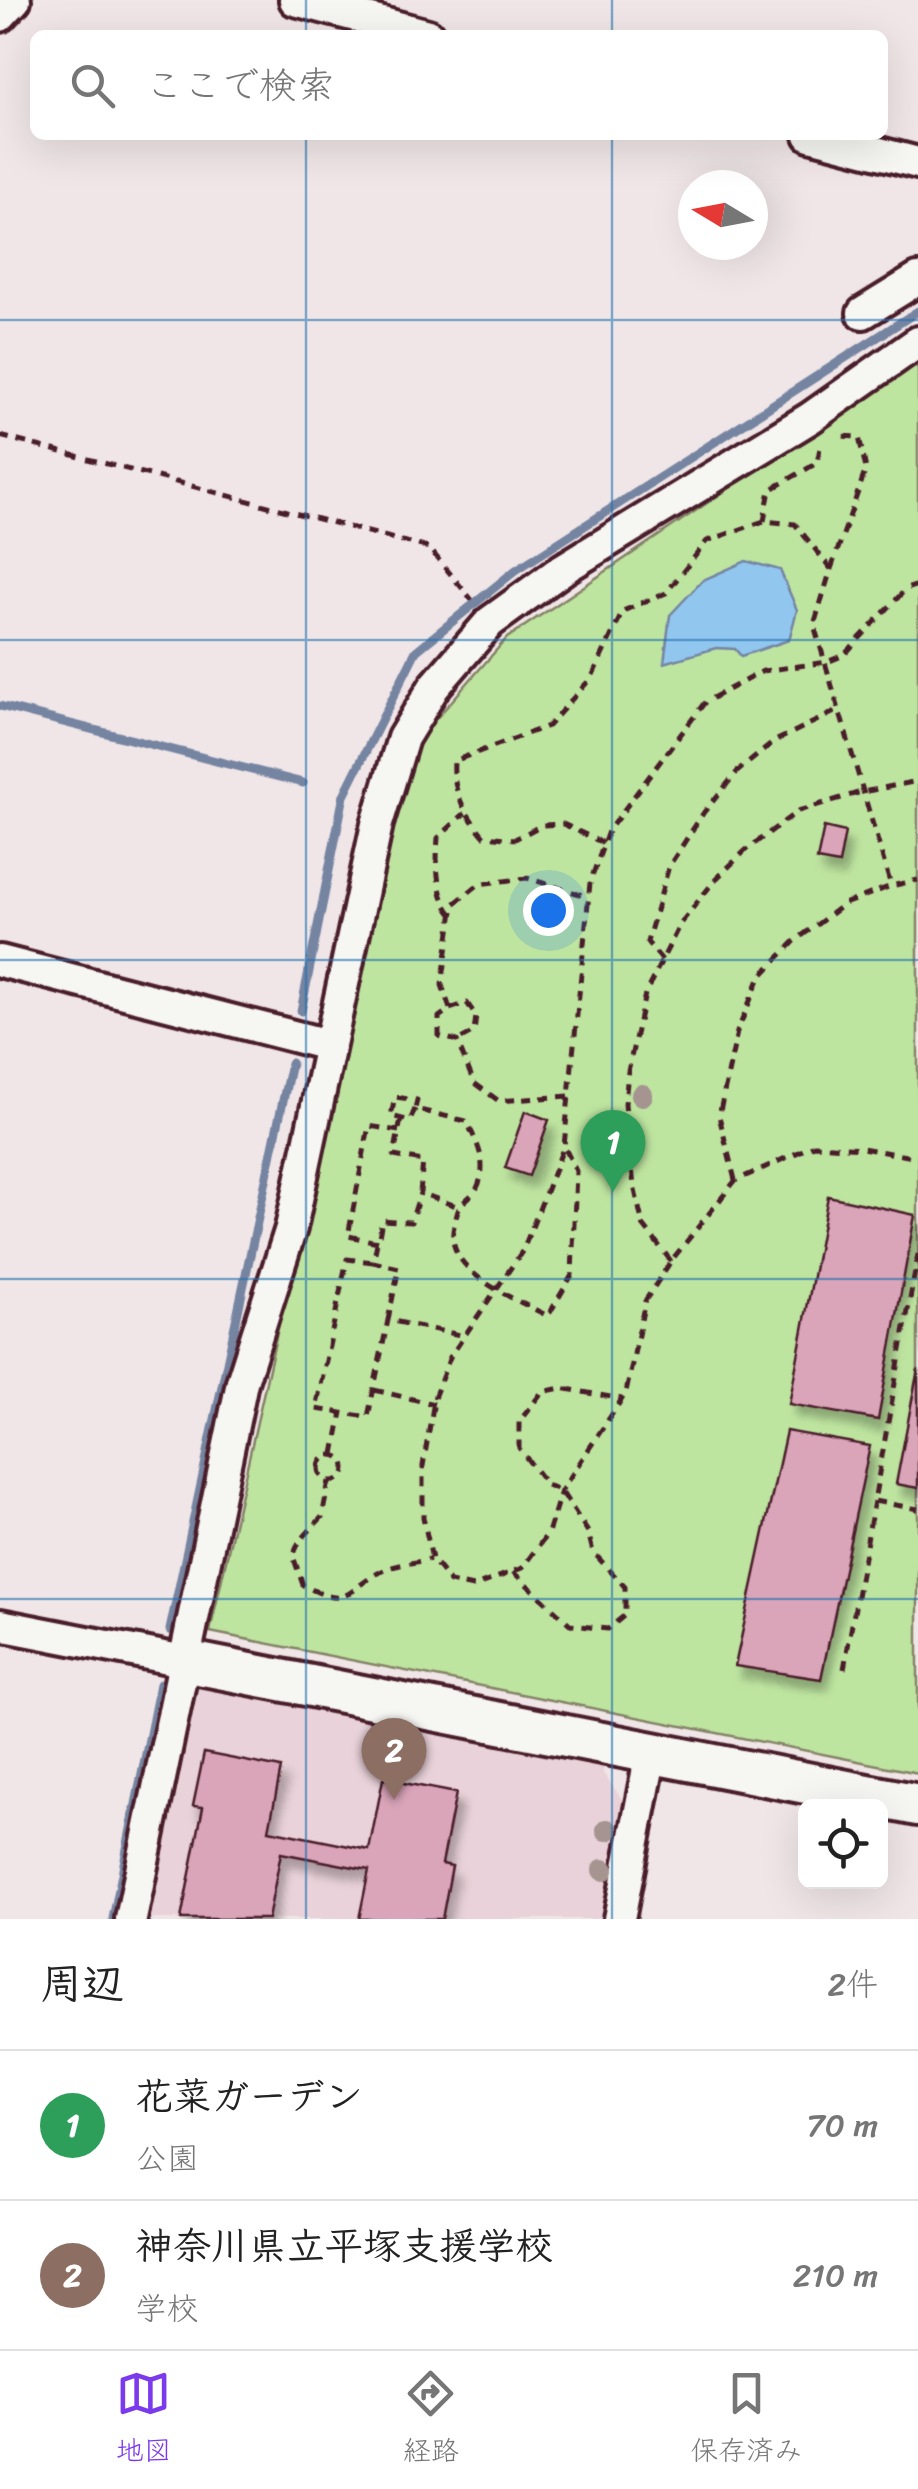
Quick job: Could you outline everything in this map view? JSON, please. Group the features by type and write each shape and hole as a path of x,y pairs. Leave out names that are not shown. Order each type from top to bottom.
{"street":[{"path":"0,16 16,0"},
{"path":"295,0 409,30"},
{"path":"829,140 918,163"},
{"path":"863,313 917,280"},
{"path":"131,1919 242,1382 291,1228 377,824 403,738 434,687 490,622 563,569 810,418 918,342"},
{"path":"0,961 328,1045"},
{"path":"0,1625 918,1805"},
{"path":"618,1919 651,1753"}],"path":[{"path":"0,436 429,548 490,622"},
{"path":"836,436 859,436 866,469 814,624 891,886"},
{"path":"764,521 770,490 817,463 820,446"},
{"path":"604,844 563,824 542,825 515,839 484,836 464,813 452,782 454,762 494,743 548,726 592,677 623,610 666,593 707,541 764,521 795,524 831,570"},
{"path":"918,585 906,589 844,655 827,662 762,671 705,702 608,831 589,897 564,1146 524,1250 450,1357 434,1404 423,1466 423,1517 432,1559 450,1582 473,1587 522,1568 548,1533 561,1491 626,1393 645,1301 671,1261 735,1181 814,1146 862,1148 918,1158"},
{"path":"662,960 647,942 670,866 704,812 738,772 775,741 841,709"},
{"path":"671,1261 643,1226 634,1186 625,1104 644,994 680,924 715,880 746,850 798,811 918,780"},
{"path":"452,914 446,907 436,861 438,838 464,813"},
{"path":"450,1010 442,985 454,904 479,884 528,878 589,897"},
{"path":"735,1181 719,1116 736,1032 760,977 795,941 844,904 918,880"},
{"path":"467,1003 476,1016 474,1032 457,1041 438,1036 439,1017 450,1010 467,1003"},
{"path":"457,1041 474,1083 500,1101 569,1096"},
{"path":"394,1097 417,1100 415,1109 410,1121 390,1116 394,1097"},
{"path":"415,1109 466,1121 478,1144 483,1162 477,1189 459,1207 451,1239 460,1261 496,1289 548,1316 572,1275 576,1171 564,1146"},
{"path":"373,1262 382,1220 411,1222 420,1193 423,1162 394,1156 401,1119"},
{"path":"378,1242 348,1236 365,1144 369,1126 399,1131"},
{"path":"420,1193 459,1207"},
{"path":"844,1669 918,1254"},
{"path":"347,1259 399,1268 388,1320 368,1417 316,1409 347,1259"},
{"path":"388,1320 466,1336"},
{"path":"513,1572 571,1624 608,1629 625,1616 624,1587 594,1552 588,1532 561,1491 547,1485 519,1448 519,1422 542,1392 561,1388 622,1399"},
{"path":"374,1390 434,1404"},
{"path":"334,1455 342,1412"},
{"path":"334,1455 344,1463 345,1471 337,1480 329,1481 319,1473 319,1464 325,1456 334,1455"},
{"path":"329,1481 322,1517 293,1556 303,1586 328,1598 349,1595 384,1570 432,1559"},
{"path":"874,1501 918,1509"}],"shaded area":[{"path":"194,1682 605,1759 603,1773 622,1799 627,1800 605,1919 142,1919"}],"green space":[{"path":"912,365 918,367 918,1773 210,1632 407,752 507,638"}],"water":[{"path":"746,561 780,570 797,610 789,640 741,656 735,649 716,648 664,663 670,615 703,580"}],"building":[{"path":"824,827 845,832 839,864 817,860"},
{"path":"525,1111 549,1120 529,1176 505,1168"},
{"path":"828,1196 915,1215 878,1420 789,1404"},
{"path":"918,1369 918,1488 896,1484"},
{"path":"786,1431 870,1446 821,1679 735,1666"},
{"path":"204,1753 281,1768 269,1830 369,1850 383,1779 456,1793 442,1864 452,1866 442,1919 359,1919 369,1870 281,1853 268,1919 181,1919 203,1807 193,1806"}],"waterway":[{"path":"301,1011 344,795 416,651 516,570 918,311"},
{"path":"0,706 303,783"},
{"path":"170,1630 291,1063"},
{"path":"113,1919 160,1684"}],"place":[{"name":"花菜ガーデン","path":"613,1192"},
{"name":"神奈川県立平塚支援学校","path":"394,1800"}]}
